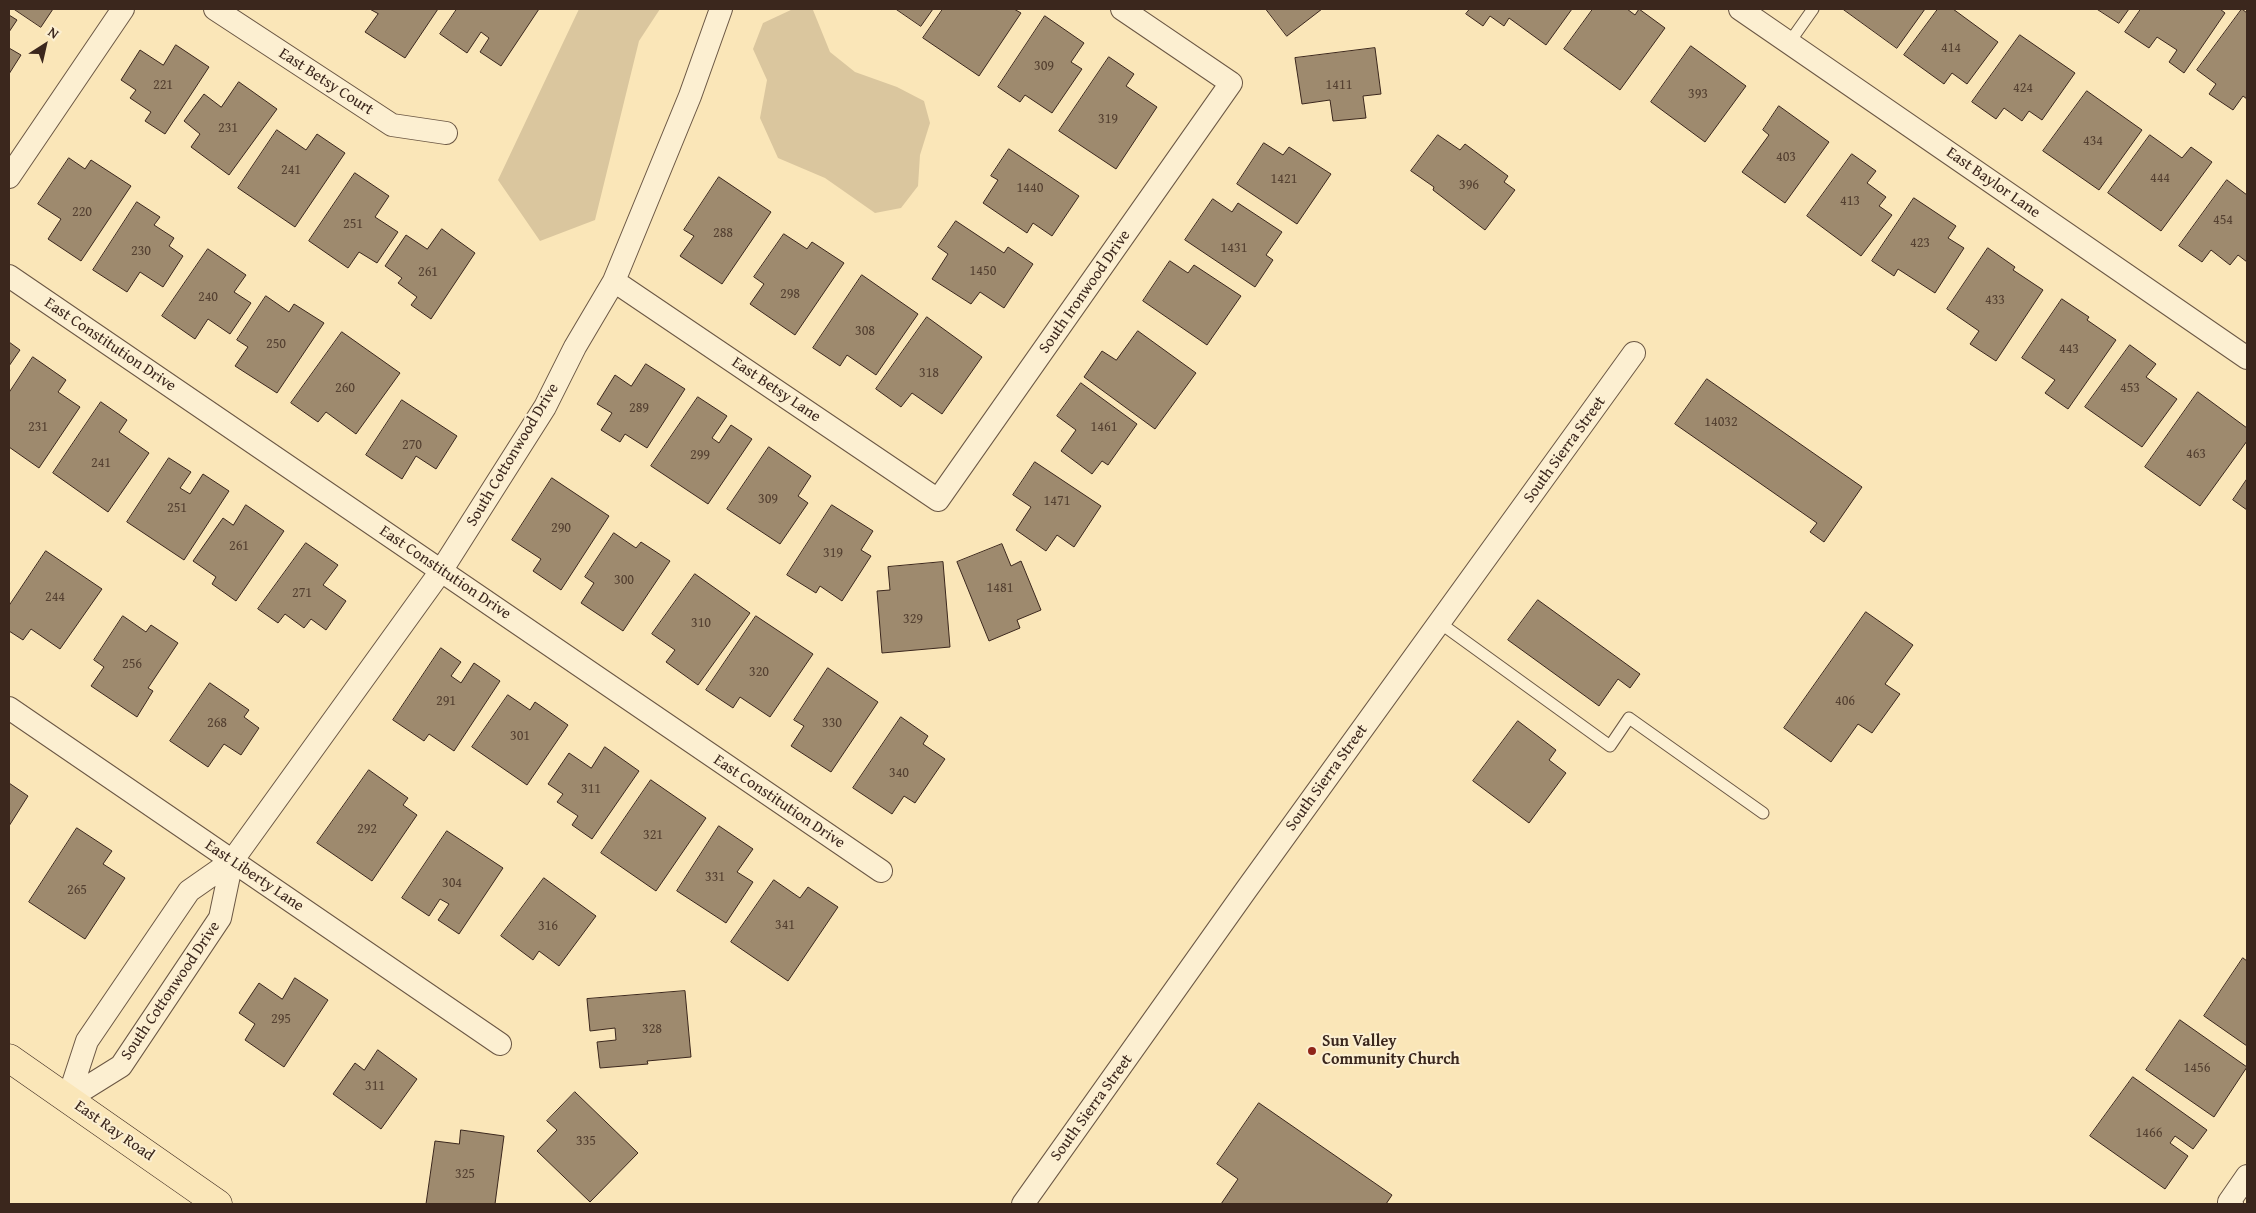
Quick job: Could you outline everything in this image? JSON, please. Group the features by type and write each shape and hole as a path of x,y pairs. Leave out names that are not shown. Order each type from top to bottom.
{"main road":[{"name":"East Ray Road","path":"9,1058 218,1204"}],"street":[{"path":"9,177 123,9"},
{"name":"East Betsy Court","path":"215,9 392,126 446,133"},
{"name":"South Cottonwood Drive","path":"68,1098 87,1041 189,891 232,861 441,571 546,407 575,347 614,281 690,96 721,9"},
{"name":"South Ironwood Drive","path":"938,500 1231,83 1122,9"},
{"name":"East Baylor Lane","path":"1740,9 2247,358"},
{"name":"East Constitution Drive","path":"9,276 880,871"},
{"name":"East Betsy Lane","path":"614,281 938,500"},
{"name":"South Sierra Street","path":"1023,1204 1252,882 1634,353"},
{"name":"East Liberty Lane","path":"9,708 500,1044"},
{"name":"South Cottonwood Drive","path":"68,1098 121,1066 220,918 232,861"},
{"path":"2231,1203 2247,1176"}],"lane":[{"path":"1789,42 1814,9"},
{"path":"1440,623 1610,746 1629,718 1762,813"}],"shaded area":[{"path":"579,9 660,9 639,41 595,220 540,241 498,180"},
{"path":"793,9 813,10 830,52 855,72 897,87 924,101 930,123 920,155 918,186 901,208 875,213 825,178 778,158 760,118 767,80 753,49 763,23"}],"building":[{"path":"14,9 53,9 41,27"},
{"path":"370,9 438,9 405,58 365,32 378,14"},
{"path":"457,9 539,9 501,66 480,52 489,38 481,32 467,53 440,34"},
{"path":"896,9 933,9 921,26"},
{"path":"943,9 1014,9 1021,13 979,76 923,38"},
{"path":"1266,9 1322,9 1287,36"},
{"path":"1470,9 1572,9 1546,45 1509,18 1504,26 1490,16 1483,26 1466,14"},
{"path":"1593,9 1627,9 1635,15 1639,9 1665,28 1620,90 1564,49"},
{"path":"1843,9 1925,9 1897,48"},
{"path":"1938,9 1953,9 1998,42 1967,84 1952,73 1944,84 1904,55"},
{"path":"2097,9 2129,9 2119,23"},
{"path":"2141,9 2220,9 2225,13 2184,73 2169,62 2177,50 2157,37 2149,48 2125,32"},
{"path":"2242,9 2247,13 2247,99 2243,96 2233,110 2209,94 2216,84 2197,70"},
{"path":"9,15 17,20 9,32"},
{"path":"1045,16 1084,43 1071,62 1082,69 1052,113 1025,95 1020,102 998,87"},
{"path":"2020,35 2075,73 2042,120 2029,111 2022,121 2004,108 1996,119 1972,102"},
{"path":"176,45 209,67 165,134 145,121 151,112 130,98 136,90 121,80 140,50 163,65"},
{"path":"1691,46 1746,86 1705,142 1651,102"},
{"path":"9,48 21,55 9,74"},
{"path":"1375,48 1381,94 1363,96 1366,118 1333,121 1330,100 1302,104 1295,58"},
{"path":"1109,57 1134,74 1126,86 1157,107 1116,169 1059,131"},
{"path":"239,82 277,109 229,175 191,147 200,134 184,121 204,94 221,107"},
{"path":"2087,91 2142,130 2099,190 2043,151"},
{"path":"1779,106 1829,142 1785,203 1742,172 1769,135 1763,130"},
{"path":"277,130 306,150 317,134 345,153 295,227 238,188"},
{"path":"1438,135 1460,150 1465,144 1508,176 1504,182 1515,190 1485,230 1433,190 1434,187 1411,171"},
{"path":"2150,135 2182,158 2191,147 2212,162 2161,231 2108,193"},
{"path":"1264,143 1283,155 1289,147 1331,174 1297,224 1237,184"},
{"path":"1009,149 1079,196 1052,236 1033,223 1027,233 983,203 998,180 991,176"},
{"path":"1852,154 1876,171 1867,183 1886,197 1879,206 1892,215 1861,256 1807,216"},
{"path":"69,158 85,169 91,160 131,186 81,261 48,239 61,219 38,204"},
{"path":"355,173 389,196 375,217 398,232 377,263 359,252 348,268 309,241"},
{"path":"719,177 771,212 722,284 680,256 694,236 684,230"},
{"path":"2227,180 2247,195 2247,262 2238,255 2230,265 2211,250 2202,262 2179,246"},
{"path":"1914,198 1956,226 1948,238 1964,248 1935,293 1898,269 1894,276 1872,261"},
{"path":"1213,199 1232,212 1238,203 1282,232 1266,255 1273,260 1255,287 1185,240"},
{"path":"137,202 160,217 154,225 174,238 169,246 183,256 163,287 140,272 127,292 93,270"},
{"path":"956,221 1004,253 1008,247 1033,264 1004,308 980,292 971,304 932,279 948,254 938,247"},
{"path":"442,229 475,253 431,319 411,305 417,297 398,283 402,278 385,266 406,235 427,249"},
{"path":"784,234 807,249 812,242 844,263 795,335 750,304 764,284 754,277"},
{"path":"1988,248 2015,267 2013,270 2043,290 1996,361 1970,344 1979,331 1947,309"},
{"path":"208,249 246,275 234,292 251,303 230,334 208,319 195,339 162,316"},
{"path":"1170,261 1188,273 1194,265 1241,296 1207,345 1143,301"},
{"path":"862,275 918,314 876,375 847,355 840,366 813,348"},
{"path":"266,296 289,312 294,304 324,323 277,393 235,366 248,347 237,340"},
{"path":"2062,299 2089,317 2087,320 2116,340 2068,409 2045,393 2055,380 2022,358"},
{"path":"927,317 982,357 942,414 912,393 901,407 876,389"},
{"path":"1138,331 1196,373 1155,429 1084,377 1102,351 1116,360"},
{"path":"342,332 400,373 356,434 326,412 318,422 291,403"},
{"path":"9,342 20,350 9,366"},
{"path":"2130,345 2156,364 2146,377 2177,399 2142,447 2085,407"},
{"path":"33,357 66,380 58,392 80,407 39,468 9,447 9,393"},
{"path":"646,364 685,389 647,448 625,434 620,442 601,430 612,413 597,404 615,375 631,386"},
{"path":"1707,379 1862,487 1824,542 1810,532 1817,523 1675,424"},
{"path":"1081,383 1137,424 1108,465 1102,461 1092,474 1061,451 1076,430 1057,416"},
{"path":"2198,392 2247,428 2247,441 2200,506 2145,467"},
{"path":"698,397 727,416 712,438 719,443 731,425 752,439 708,504 651,466"},
{"path":"402,400 457,436 436,469 416,456 402,479 366,455"},
{"path":"101,402 127,420 119,432 149,453 108,512 53,473"},
{"path":"769,447 811,476 798,496 808,503 780,544 727,509"},
{"path":"169,458 191,472 180,488 190,494 203,474 229,491 184,560 127,522"},
{"path":"1035,462 1101,506 1074,547 1057,535 1046,551 1016,530 1031,507 1013,495"},
{"path":"552,478 609,516 561,590 533,571 541,559 512,540"},
{"path":"2247,479 2247,510 2233,500"},
{"path":"246,505 284,531 236,601 212,584 216,577 193,561 223,518 233,525"},
{"path":"832,505 873,531 861,550 871,556 842,601 820,586 816,593 787,575"},
{"path":"614,533 636,548 641,542 670,561 623,631 581,603 594,583 585,577"},
{"path":"306,543 338,565 323,585 346,601 326,630 311,619 304,628 285,614 278,623 258,609"},
{"path":"1002,544 1011,566 1021,561 1041,610 1017,620 1020,628 989,641 957,562"},
{"path":"46,551 102,589 60,649 31,629 23,640 9,631 9,606"},
{"path":"943,562 950,647 882,653 877,591 890,590 888,567"},
{"path":"695,574 750,613 698,685 666,662 675,650 652,634"},
{"path":"1538,600 1640,674 1630,688 1618,679 1599,706 1508,640"},
{"path":"1866,612 1913,645 1885,684 1900,694 1872,733 1858,724 1831,762 1784,728"},
{"path":"123,616 146,632 151,625 178,643 148,688 153,691 137,717 91,686 104,667 94,660"},
{"path":"756,616 813,654 770,717 740,697 733,708 706,690"},
{"path":"441,648 461,662 451,676 461,683 474,663 500,681 454,751 429,734 424,741 393,720"},
{"path":"828,668 878,702 831,772 791,746 804,726 794,720"},
{"path":"210,683 249,710 244,717 259,728 241,755 224,744 208,767 170,741"},
{"path":"508,695 530,710 535,702 568,725 527,785 472,747"},
{"path":"901,717 928,736 923,744 945,759 915,803 904,796 892,814 853,788"},
{"path":"1518,721 1556,750 1549,760 1566,773 1529,823 1473,781"},
{"path":"605,747 639,771 592,839 572,825 578,816 557,802 563,794 548,784 569,753 591,768"},
{"path":"369,770 408,798 403,805 417,815 372,881 317,843"},
{"path":"651,780 706,818 656,891 601,853"},
{"path":"9,783 28,796 9,826"},
{"path":"719,826 753,849 737,872 753,882 726,923 677,891"},
{"path":"77,828 112,851 103,864 125,878 85,939 29,902"},
{"path":"447,831 503,868 459,934 438,920 449,904 440,899 429,916 402,898"},
{"path":"544,878 596,916 559,966 539,951 533,960 501,936"},
{"path":"774,880 800,898 808,887 838,907 788,981 731,942"},
{"path":"2243,958 2247,961 2247,1046 2204,1016"},
{"path":"295,978 328,1000 284,1067 245,1040 255,1024 239,1013 259,983 282,999"},
{"path":"685,991 691,1057 647,1061 648,1064 600,1068 597,1042 616,1040 615,1028 590,1031 587,999"},
{"path":"2180,1020 2247,1067 2214,1117 2146,1070"},
{"path":"378,1050 417,1079 381,1129 333,1094 355,1063 364,1070"},
{"path":"2133,1077 2207,1130 2193,1149 2175,1136 2170,1143 2188,1156 2165,1189 2090,1136"},
{"path":"575,1092 638,1153 590,1202 537,1151 557,1130 547,1121"},
{"path":"1259,1103 1392,1195 1386,1204 1221,1204 1238,1179 1217,1164"},
{"path":"461,1130 504,1136 495,1204 426,1204 435,1141 459,1144"}],"place":[{"name":"Sun Valley Community Church","path":"1312,1051"}]}
